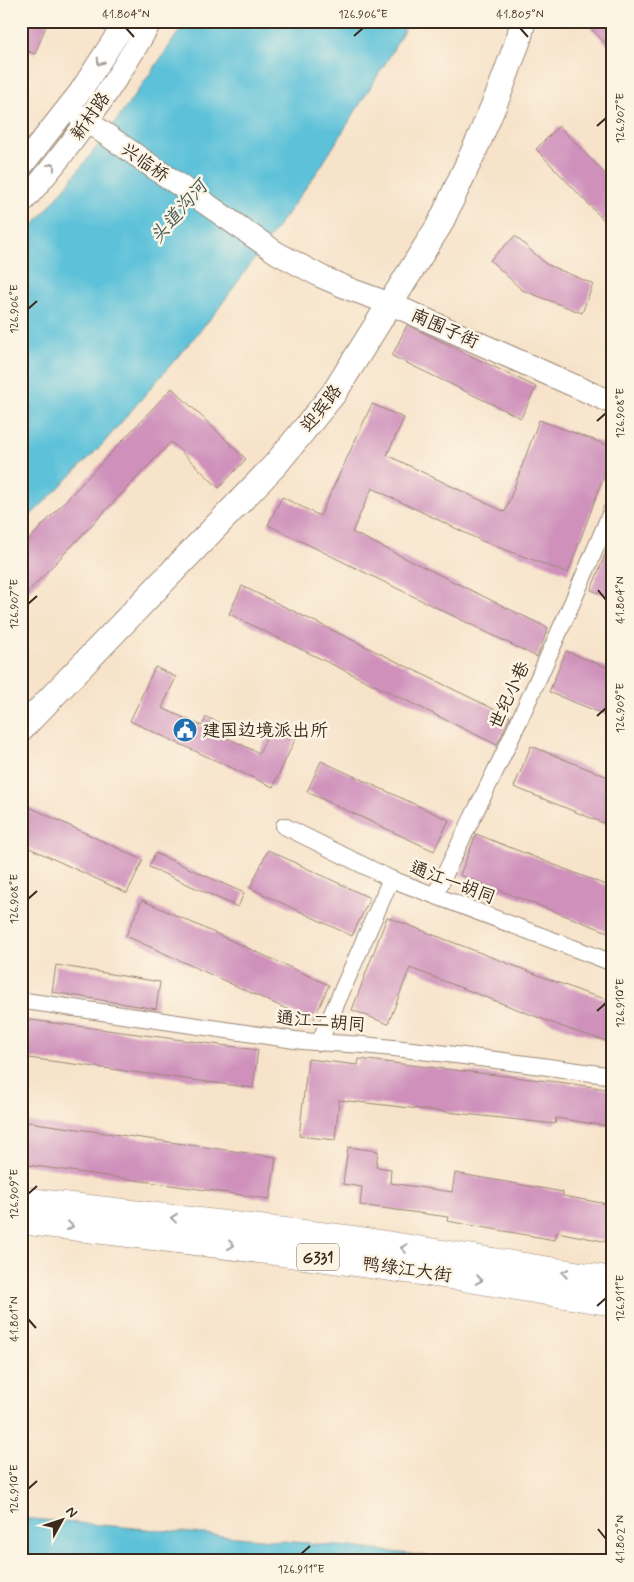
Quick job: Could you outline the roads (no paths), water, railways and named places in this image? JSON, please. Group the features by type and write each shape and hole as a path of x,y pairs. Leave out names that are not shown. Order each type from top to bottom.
{"highway":[{"name":"鸭绿江大街","path":"21,1201 354,1240 613,1281"},
{"name":"鸭绿江大街","path":"21,1220 268,1250 463,1277 613,1302"}],"main road":[{"name":"迎宾路","path":"21,729 276,464 334,393 440,224 492,109 519,38 523,21"}],"street":[{"name":"新村路","path":"21,167 68,108 126,21"},
{"name":"新村路","path":"21,204 87,122 128,62 151,21"},
{"name":"兴临桥","path":"68,108 278,253"},
{"name":"南围子街","path":"278,253 322,277 391,304 613,403"},
{"name":"世纪小巷","path":"434,896 566,618 613,507"},
{"name":"通江一胡同","path":"284,826 392,879 613,964"},
{"path":"319,1043 392,879"},
{"name":"通江二胡同","path":"25,1001 319,1043 371,1046 613,1076"}],"water":[{"name":"头道沟河","path":"186,21 409,21 388,59 320,168 216,312 101,446 21,525 21,240 107,134"},
{"path":"21,1518 351,1547 468,1561 21,1561"}],"place":[{"name":"建国边境派出所","path":"185,730"}]}
